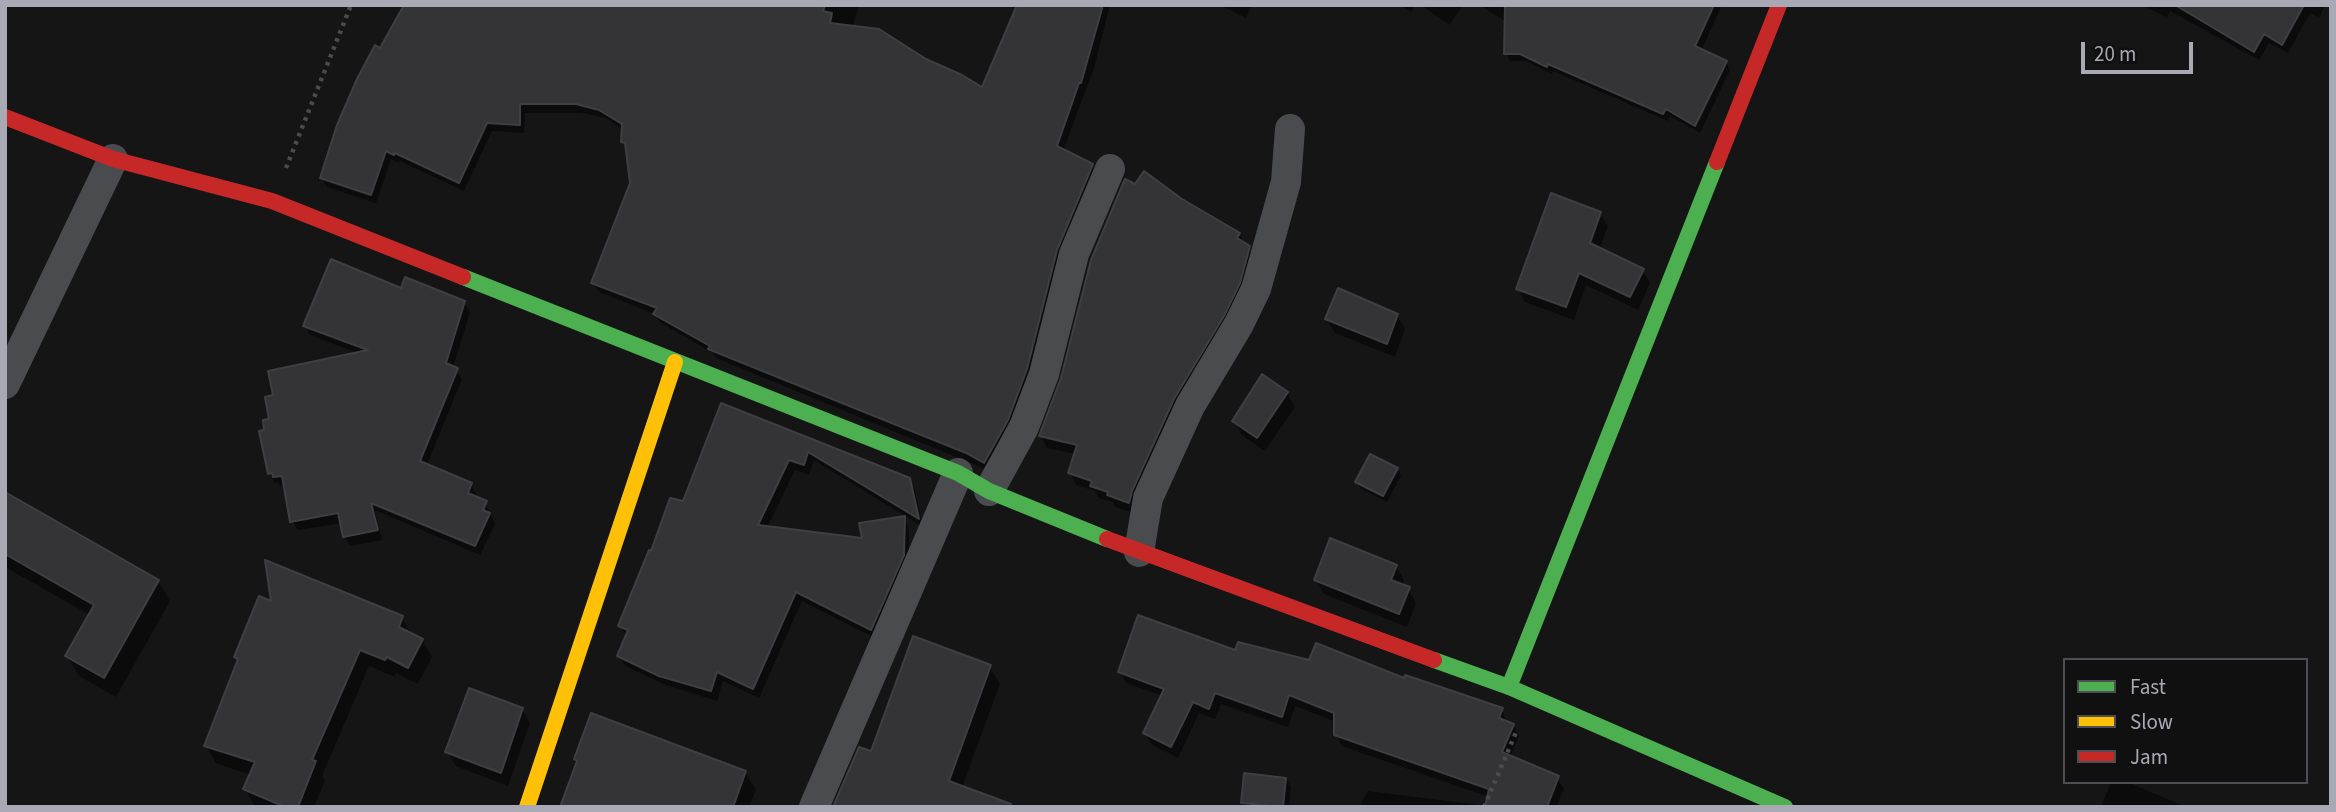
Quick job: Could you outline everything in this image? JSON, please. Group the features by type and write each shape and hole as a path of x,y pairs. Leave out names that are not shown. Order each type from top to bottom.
{"street":[{"path":"1509,687 1779,5"},
{"path":"5,117 113,159 272,201 958,473 989,491 1139,552 1509,687 1785,807"},
{"path":"1139,552 1147,498 1190,406 1239,324 1256,289 1286,183 1290,129"},
{"path":"5,384 113,159"},
{"path":"989,491 1024,427 1044,374 1074,254 1110,169"},
{"path":"527,807 675,362"},
{"path":"814,807 958,473"}],"path":[{"path":"272,201 351,5"},
{"path":"1484,807 1522,718 1509,687"}],"building":[{"path":"404,5 825,5 823,11 832,13 830,23 879,29 926,59 982,87 1017,5 1103,5 1081,83 1057,146 1093,164 1057,250 1027,369 1008,420 984,463 966,453 708,349 710,346 653,314 657,308 591,283 630,183 625,143 621,142 622,124 599,110 576,104 520,104 520,125 487,123 459,183 386,151 371,195 320,178 337,125 357,79 375,45 380,48"},
{"path":"1505,5 1714,5 1695,46 1727,61 1695,126 1666,109 1663,114 1548,64 1547,67 1520,54 1504,54"},
{"path":"2175,5 2304,5 2282,45 2264,34 2254,52"},
{"path":"1144,171 1182,199 1240,233 1237,238 1250,246 1240,283 1224,316 1174,399 1129,503 1090,486 1092,481 1068,473 1077,445 1039,436 1061,378 1091,260 1125,179 1135,184"},
{"path":"1551,193 1601,212 1590,243 1644,269 1630,297 1579,273 1566,307 1516,289"},
{"path":"331,259 401,288 405,277 465,301 446,363 458,368 420,461 472,483 468,493 487,501 483,510 490,513 475,546 371,503 378,530 343,537 338,513 290,522 282,476 273,477 272,473 268,474 259,431 264,430 263,420 269,419 265,397 273,395 268,371 368,350 303,326"},
{"path":"1338,288 1398,314 1387,344 1325,319"},
{"path":"1262,374 1288,392 1257,438 1232,421"},
{"path":"721,403 910,478 919,519 808,452 804,465 789,460 758,525 862,538 859,523 905,516 904,555 871,630 796,592 753,689 717,672 711,691 659,676 617,656 628,630 618,626 649,550 651,551 670,498 683,501"},
{"path":"1370,454 1398,468 1383,496 1355,482"},
{"path":"5,492 159,580 104,678 65,656 94,605 5,554"},
{"path":"1330,538 1397,565 1391,580 1410,587 1399,614 1314,580"},
{"path":"265,560 403,616 399,627 423,639 408,668 387,657 385,660 360,650 312,760 316,761 298,807 285,807 243,789 255,762 204,746 238,659 234,657 259,596 271,601"},
{"path":"1138,615 1235,650 1238,642 1309,660 1316,643 1404,678 1405,675 1503,708 1499,718 1514,724 1502,752 1559,776 1547,807 1485,807 1489,789 1334,735 1334,713 1289,695 1282,717 1215,693 1209,709 1193,702 1171,747 1143,733 1164,689 1118,672"},
{"path":"913,636 991,665 949,781 1011,804 1010,807 833,807 859,747 871,751"},
{"path":"469,688 523,708 501,773 445,752"},
{"path":"591,713 746,771 733,807 560,807"},
{"path":"1244,773 1286,778 1283,807 1241,803"}],"traffic: fast":[{"path":"1509,687 1717,162"},
{"path":"463,277 958,473 989,491 1107,539"},
{"path":"1434,660 1509,687 1785,807"}],"traffic: slow":[{"path":"527,807 675,362"}],"traffic: jam":[{"path":"1717,162 1779,5"},
{"path":"5,117 113,159 272,201 463,277"},
{"path":"1107,539 1434,660"}]}
